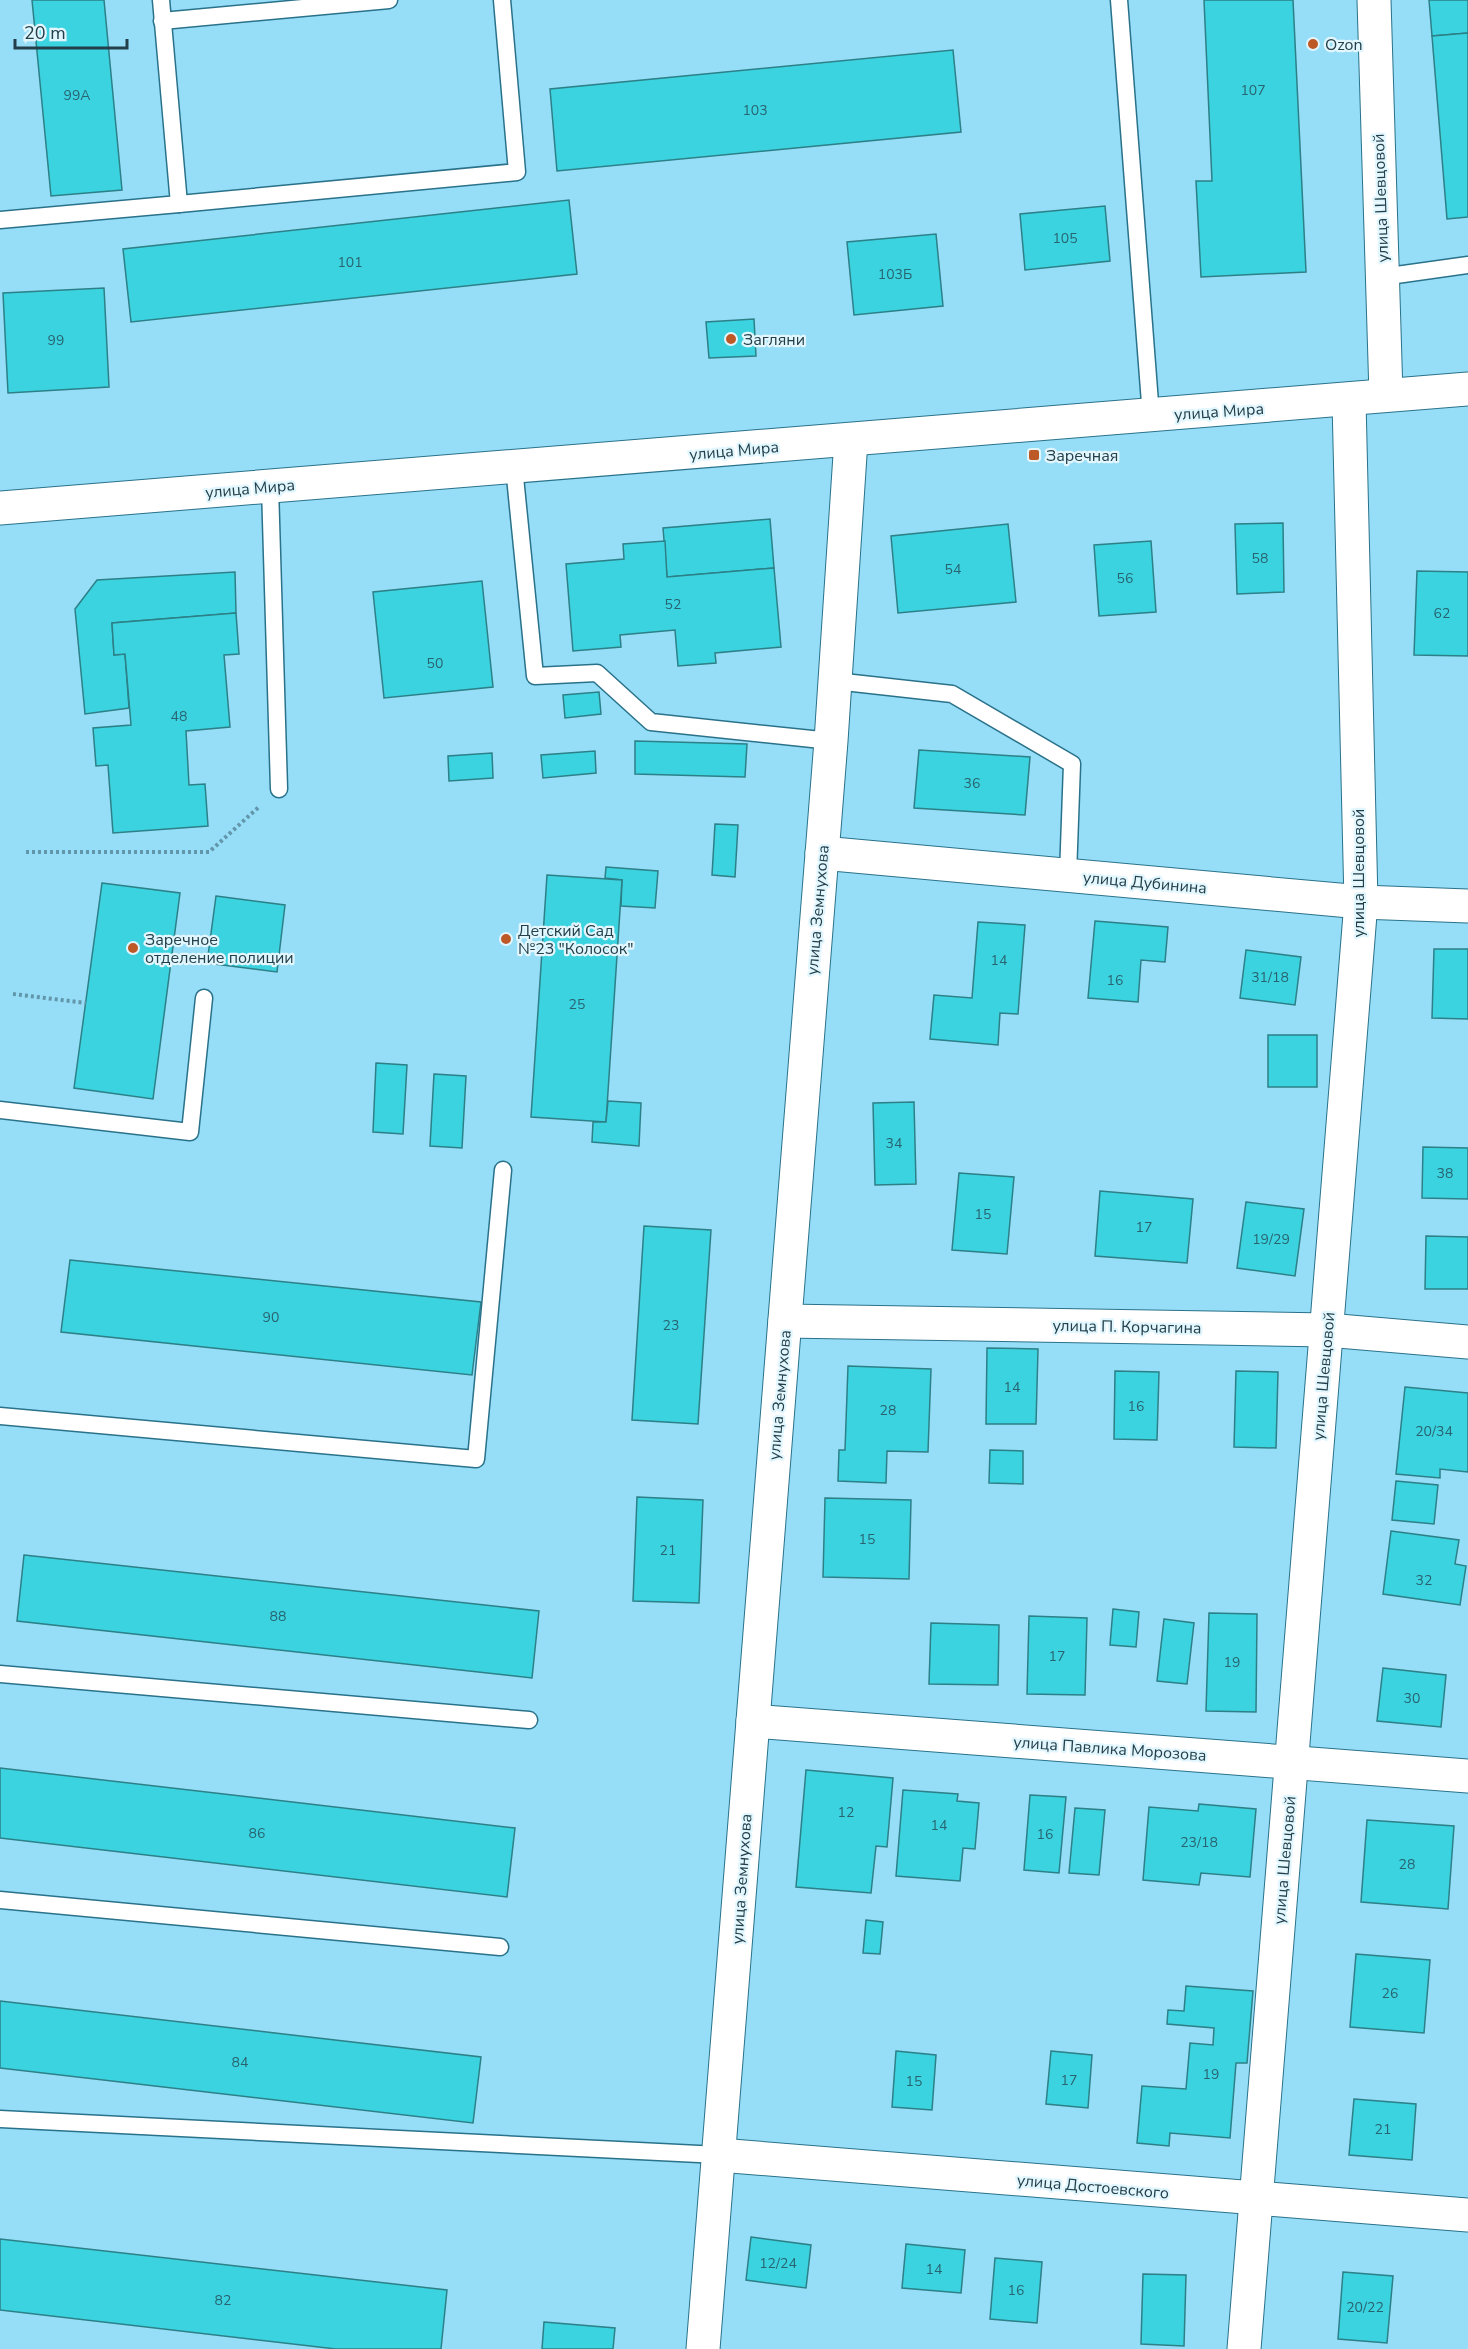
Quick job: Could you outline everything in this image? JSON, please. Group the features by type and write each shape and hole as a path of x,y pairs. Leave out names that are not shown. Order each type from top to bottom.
{"street":[{"name":"улица Шевцовой","path":"1374,0 1386,396"},
{"name":"улица Мира","path":"0,508 1349,401 1468,389"},
{"name":"улица Шевцовой","path":"1244,2349 1361,902 1349,401"},
{"name":"улица Земнухова","path":"704,2349 831,741 852,440"},
{"name":"улица Дубинина","path":"822,853 1361,902 1468,906"},
{"name":"улица П. Корчагина","path":"785,1321 1327,1330 1468,1342"},
{"name":"улица Павлика Морозова","path":"753,1721 1468,1776"},
{"name":"улица Достоевского","path":"719,2155 1468,2215"}],"lane":[{"path":"160,0 179,204"},
{"path":"162,21 388,0"},
{"path":"0,220 517,172 502,0"},
{"path":"1119,0 1150,416"},
{"path":"1382,277 1468,266"},
{"path":"514,467 535,676 597,673 651,722 831,741"},
{"path":"270,487 279,789"},
{"path":"835,681 952,694 1072,764 1068,875"},
{"path":"0,1110 190,1132 204,998"},
{"path":"0,1416 476,1459 503,1170"},
{"path":"0,1674 529,1719"},
{"path":"0,1900 500,1947"},
{"path":"0,2119 719,2155"}],"path":[{"path":"26,852 209,852 279,789"},
{"path":"13,994 86,1003"}],"building":[{"path":"32,0 104,0 122,190 51,196"},
{"path":"1204,0 1293,0 1306,272 1201,277 1196,181 1212,181"},
{"path":"1429,0 1468,0 1468,33 1432,36"},
{"path":"1468,33 1468,217 1447,219 1432,36"},
{"path":"953,50 961,132 557,171 550,89"},
{"path":"569,200 577,274 131,322 123,249"},
{"path":"1105,206 1110,261 1025,270 1020,214"},
{"path":"936,234 943,306 854,315 847,242"},
{"path":"104,288 109,387 8,393 3,293"},
{"name":"Загляни","path":"754,319 756,356 709,358 706,322"},
{"path":"770,519 774,568 667,577 663,528"},
{"path":"1283,523 1284,592 1237,594 1235,524"},
{"path":"1008,524 1016,602 898,613 891,536"},
{"path":"665,541 667,577 774,568 781,647 715,653 716,663 678,666 675,630 620,635 621,647 573,651 566,564 624,559 623,544"},
{"path":"1151,541 1156,612 1099,616 1094,545"},
{"path":"1417,571 1468,572 1468,656 1414,655"},
{"path":"235,572 236,613 112,623 114,655 125,654 129,708 85,714 75,609 97,580"},
{"path":"482,581 493,687 384,698 373,592"},
{"path":"236,613 239,654 224,655 230,727 186,731 189,785 205,784 208,826 113,833 108,765 96,766 93,728 131,725 125,654 114,655 112,623"},
{"path":"599,692 601,714 565,718 563,695"},
{"path":"635,741 747,744 745,777 635,774"},
{"path":"919,750 1030,757 1025,815 914,808"},
{"path":"595,751 596,773 543,778 541,755"},
{"path":"492,753 493,778 449,781 448,756"},
{"path":"715,824 738,825 735,877 712,875"},
{"path":"606,867 658,871 655,908 621,906 622,880 605,878"},
{"path":"547,875 622,880 606,1122 531,1117"},
{"name":"Заречное отделение полиции","path":"102,883 180,893 153,1099 74,1088"},
{"path":"216,896 285,905 277,972 207,963"},
{"path":"1095,921 1168,927 1165,962 1141,960 1138,1002 1088,998"},
{"path":"978,922 1025,925 1018,1014 1000,1013 998,1045 930,1039 934,995 972,998"},
{"path":"1434,949 1468,949 1468,1019 1432,1018"},
{"path":"1246,950 1301,957 1295,1005 1240,998"},
{"path":"1268,1035 1317,1035 1317,1087 1268,1087"},
{"path":"376,1063 407,1065 403,1134 373,1132"},
{"path":"434,1074 466,1076 462,1148 430,1146"},
{"path":"608,1101 641,1103 639,1146 592,1142 593,1122 606,1122"},
{"path":"914,1102 916,1184 875,1185 873,1103"},
{"path":"1423,1147 1468,1148 1468,1199 1422,1198"},
{"path":"959,1173 1014,1177 1007,1254 952,1250"},
{"path":"1100,1191 1193,1199 1187,1263 1095,1256"},
{"path":"1246,1202 1304,1209 1295,1276 1237,1268"},
{"path":"644,1226 711,1230 698,1424 632,1420"},
{"path":"1426,1236 1468,1237 1468,1289 1425,1289"},
{"path":"70,1260 481,1302 472,1375 61,1332"},
{"path":"987,1348 1038,1349 1036,1424 986,1424"},
{"path":"848,1366 931,1369 928,1452 887,1451 886,1483 838,1481 839,1450 845,1450"},
{"path":"1115,1371 1159,1372 1157,1440 1114,1439"},
{"path":"1236,1371 1278,1372 1276,1448 1234,1447"},
{"path":"1405,1387 1468,1393 1468,1472 1440,1469 1440,1478 1396,1474"},
{"path":"990,1450 1023,1451 1023,1484 989,1483"},
{"path":"1396,1481 1438,1485 1434,1524 1392,1520"},
{"path":"637,1497 703,1500 699,1603 633,1601"},
{"path":"825,1498 911,1500 909,1579 823,1577"},
{"path":"1391,1531 1459,1540 1455,1564 1466,1566 1460,1605 1383,1594"},
{"path":"24,1555 539,1611 532,1678 17,1621"},
{"path":"1113,1609 1139,1612 1136,1647 1110,1645"},
{"path":"1209,1613 1257,1614 1256,1712 1206,1711"},
{"path":"1029,1616 1087,1618 1085,1695 1027,1694"},
{"path":"1164,1619 1194,1623 1187,1684 1157,1681"},
{"path":"931,1623 999,1625 998,1685 929,1684"},
{"path":"1383,1668 1446,1675 1441,1727 1377,1721"},
{"path":"0,1768 515,1828 507,1897 0,1838"},
{"path":"806,1770 893,1778 887,1847 876,1846 871,1893 796,1887"},
{"path":"903,1790 958,1794 957,1801 979,1803 975,1849 963,1848 960,1881 896,1876"},
{"path":"1030,1795 1066,1797 1059,1873 1024,1870"},
{"path":"1199,1804 1256,1809 1250,1877 1201,1873 1199,1885 1143,1880 1149,1807 1198,1811"},
{"path":"1075,1808 1105,1810 1099,1875 1069,1873"},
{"path":"1367,1820 1454,1826 1448,1909 1361,1902"},
{"path":"866,1920 883,1922 880,1954 863,1953"},
{"path":"1356,1954 1430,1960 1424,2033 1350,2027"},
{"path":"1186,1986 1253,1991 1247,2063 1236,2063 1230,2138 1170,2133 1169,2146 1137,2143 1142,2086 1186,2089 1190,2043 1213,2045 1214,2028 1167,2024 1168,2010 1184,2011"},
{"path":"0,2001 481,2057 473,2123 0,2068"},
{"path":"896,2051 936,2055 932,2110 892,2107"},
{"path":"1051,2051 1092,2055 1088,2108 1046,2104"},
{"path":"1354,2099 1416,2104 1412,2160 1349,2155"},
{"path":"751,2237 811,2245 806,2288 746,2280"},
{"path":"0,2239 447,2290 441,2349 336,2349 0,2310"},
{"path":"906,2244 965,2250 961,2293 902,2288"},
{"path":"995,2258 1042,2262 1037,2323 990,2319"},
{"path":"1343,2272 1393,2276 1387,2343 1338,2339"},
{"path":"1143,2274 1186,2275 1184,2346 1141,2344"},
{"path":"544,2322 615,2328 613,2349 542,2349"}],"place":[{"name":"Ozon","path":"1313,44"},
{"name":"Загляни","path":"731,339"},
{"name":"Заречная","path":"1034,455"},
{"name":"Детский Сад №23 \"Колосок\"","path":"506,939"},
{"name":"Заречное отделение полиции","path":"133,948"}]}
